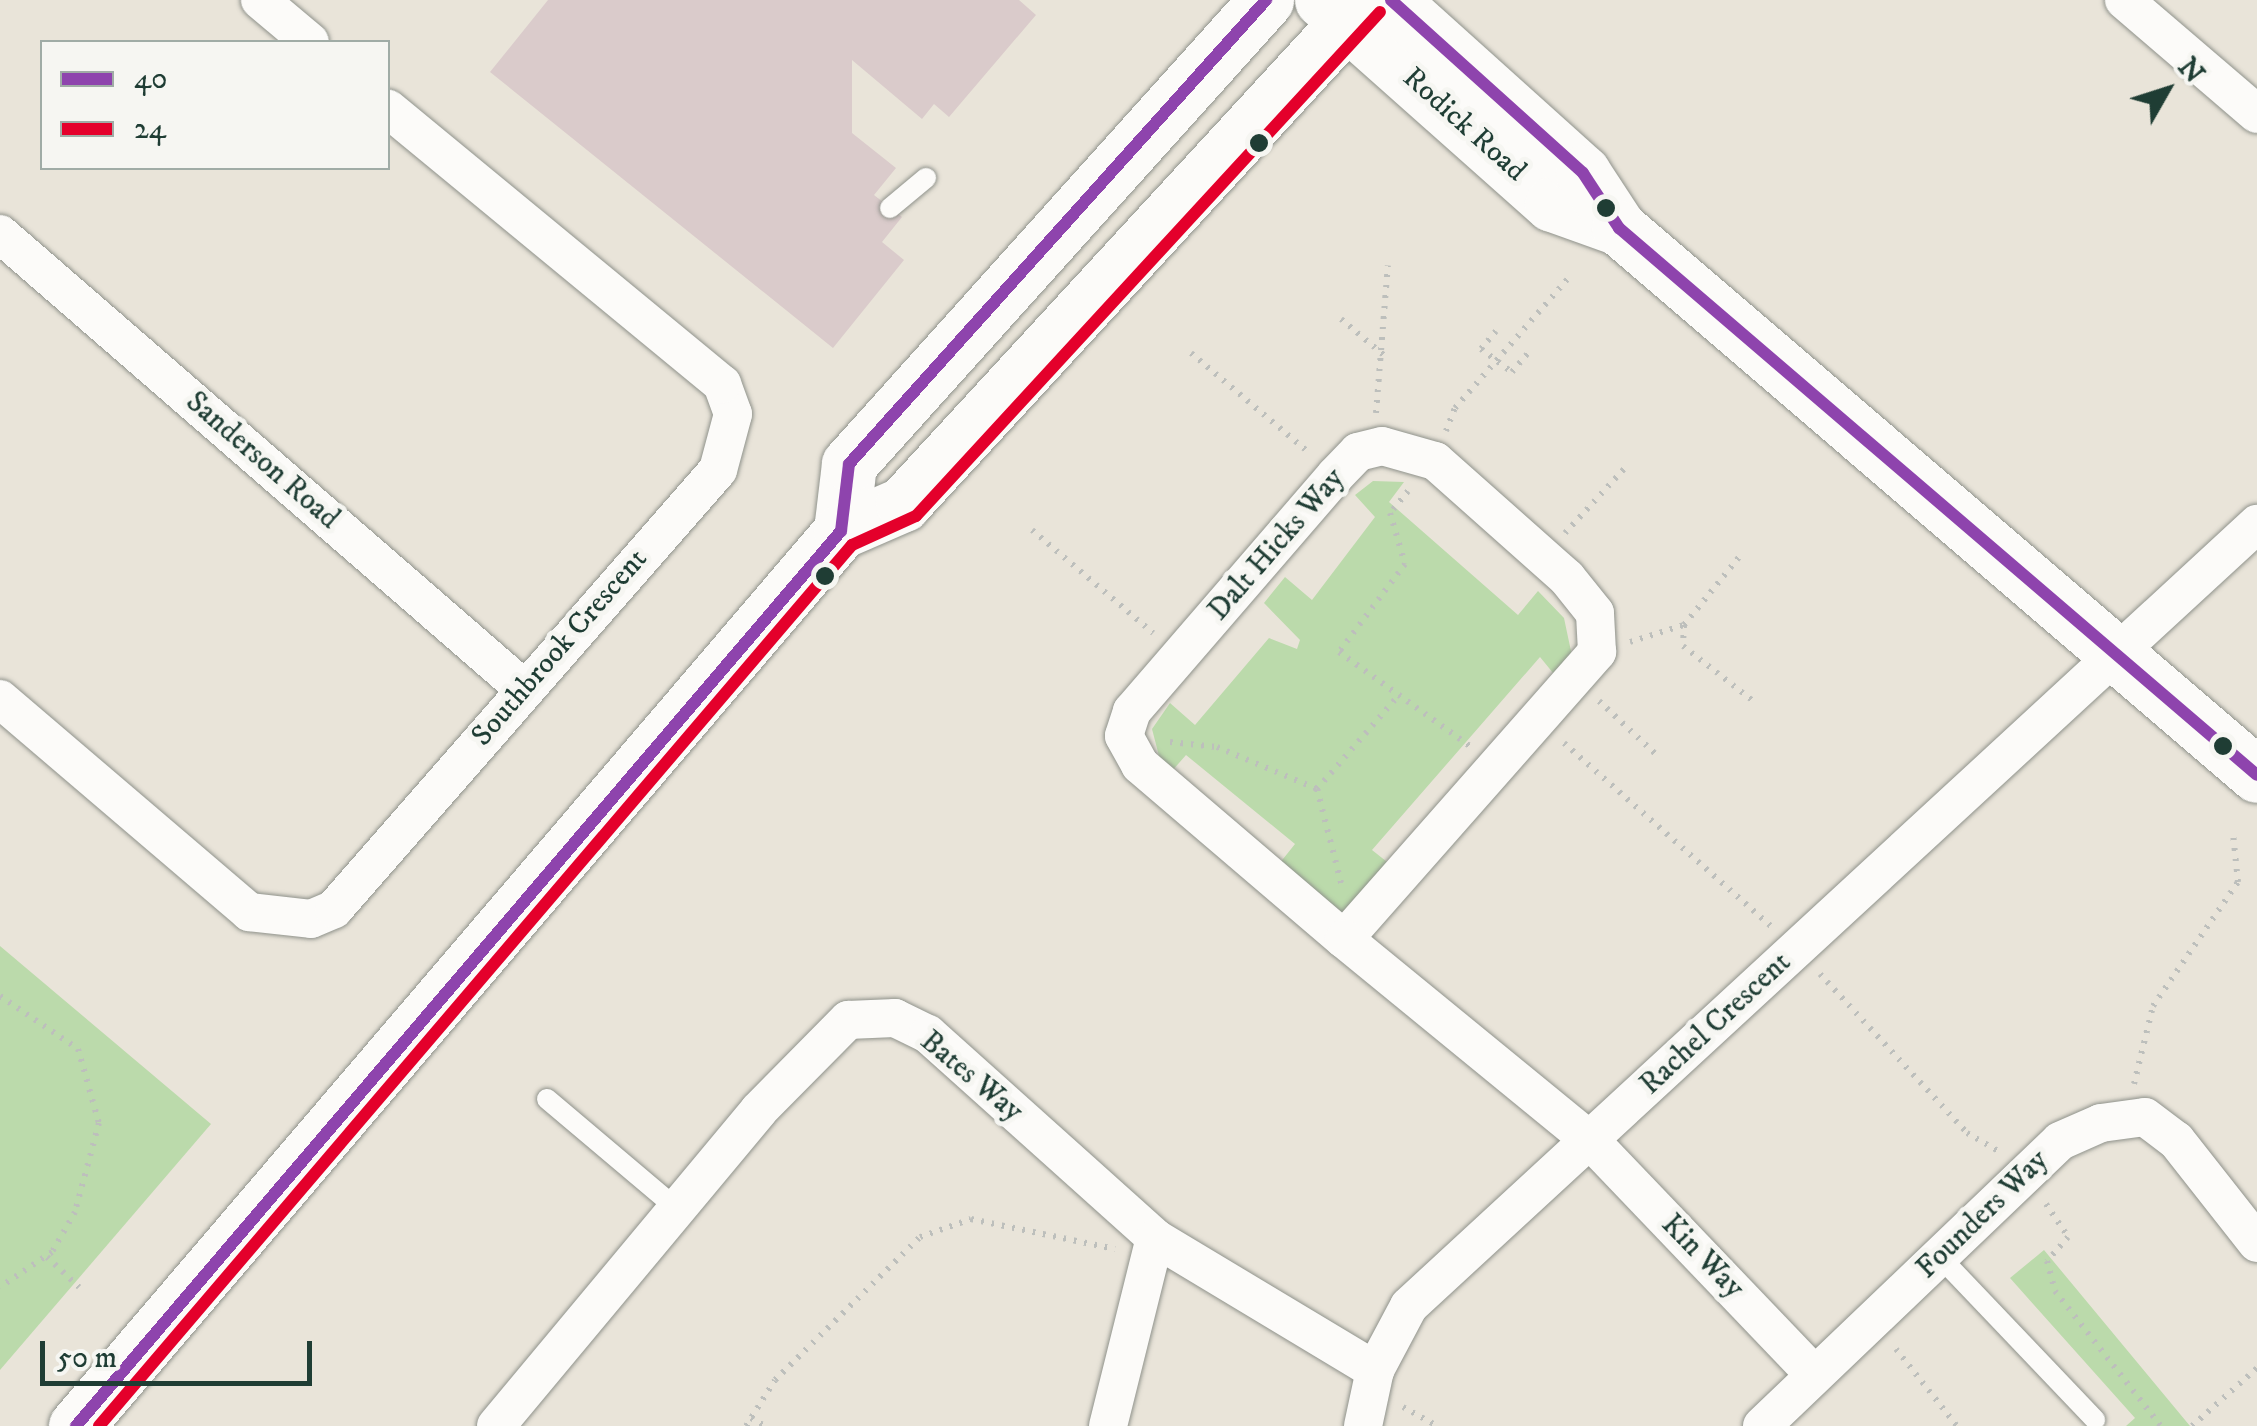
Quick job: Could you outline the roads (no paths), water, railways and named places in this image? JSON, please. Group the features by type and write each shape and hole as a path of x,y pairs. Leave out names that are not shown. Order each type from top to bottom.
{"main road":[{"path":"842,531 848,464 1266,0"},
{"path":"76,1426 842,531 903,504 1358,6"},
{"name":"Rodick Road","path":"1358,6 1552,204 1619,228 2257,775"}],"street":[{"path":"2124,0 2257,114"},
{"path":"265,2 308,40"},
{"name":"Southbrook Crescent","path":"0,698 249,912 288,923 334,909 523,688 718,470 733,414 702,362 390,111"},
{"name":"Sanderson Road","path":"0,234 523,688"},
{"name":"Dalt Hicks Way","path":"1382,446 1435,460 1542,558 1594,613 1587,666 1348,934 1140,766 1124,736 1132,710 1336,476 1358,452 1382,446"},
{"name":"Rachel Crescent","path":"1363,1426 1375,1370 1409,1306 2257,524"},
{"path":"1348,934 1590,1140"},
{"name":"Bates Way","path":"496,1426 822,1040 848,1020 895,1018 928,1034 1155,1238 1375,1370"},
{"name":"Founders Way","path":"1762,1426 2060,1141 2125,1118 2144,1117 2176,1140 2257,1243"},
{"name":"Kin Way","path":"1590,1140 1814,1374"},
{"path":"1108,1426 1155,1238"}],"lane":[{"path":"890,208 926,178"},
{"path":"547,1099 677,1209"},
{"path":"1940,1257 2096,1420"}]}
